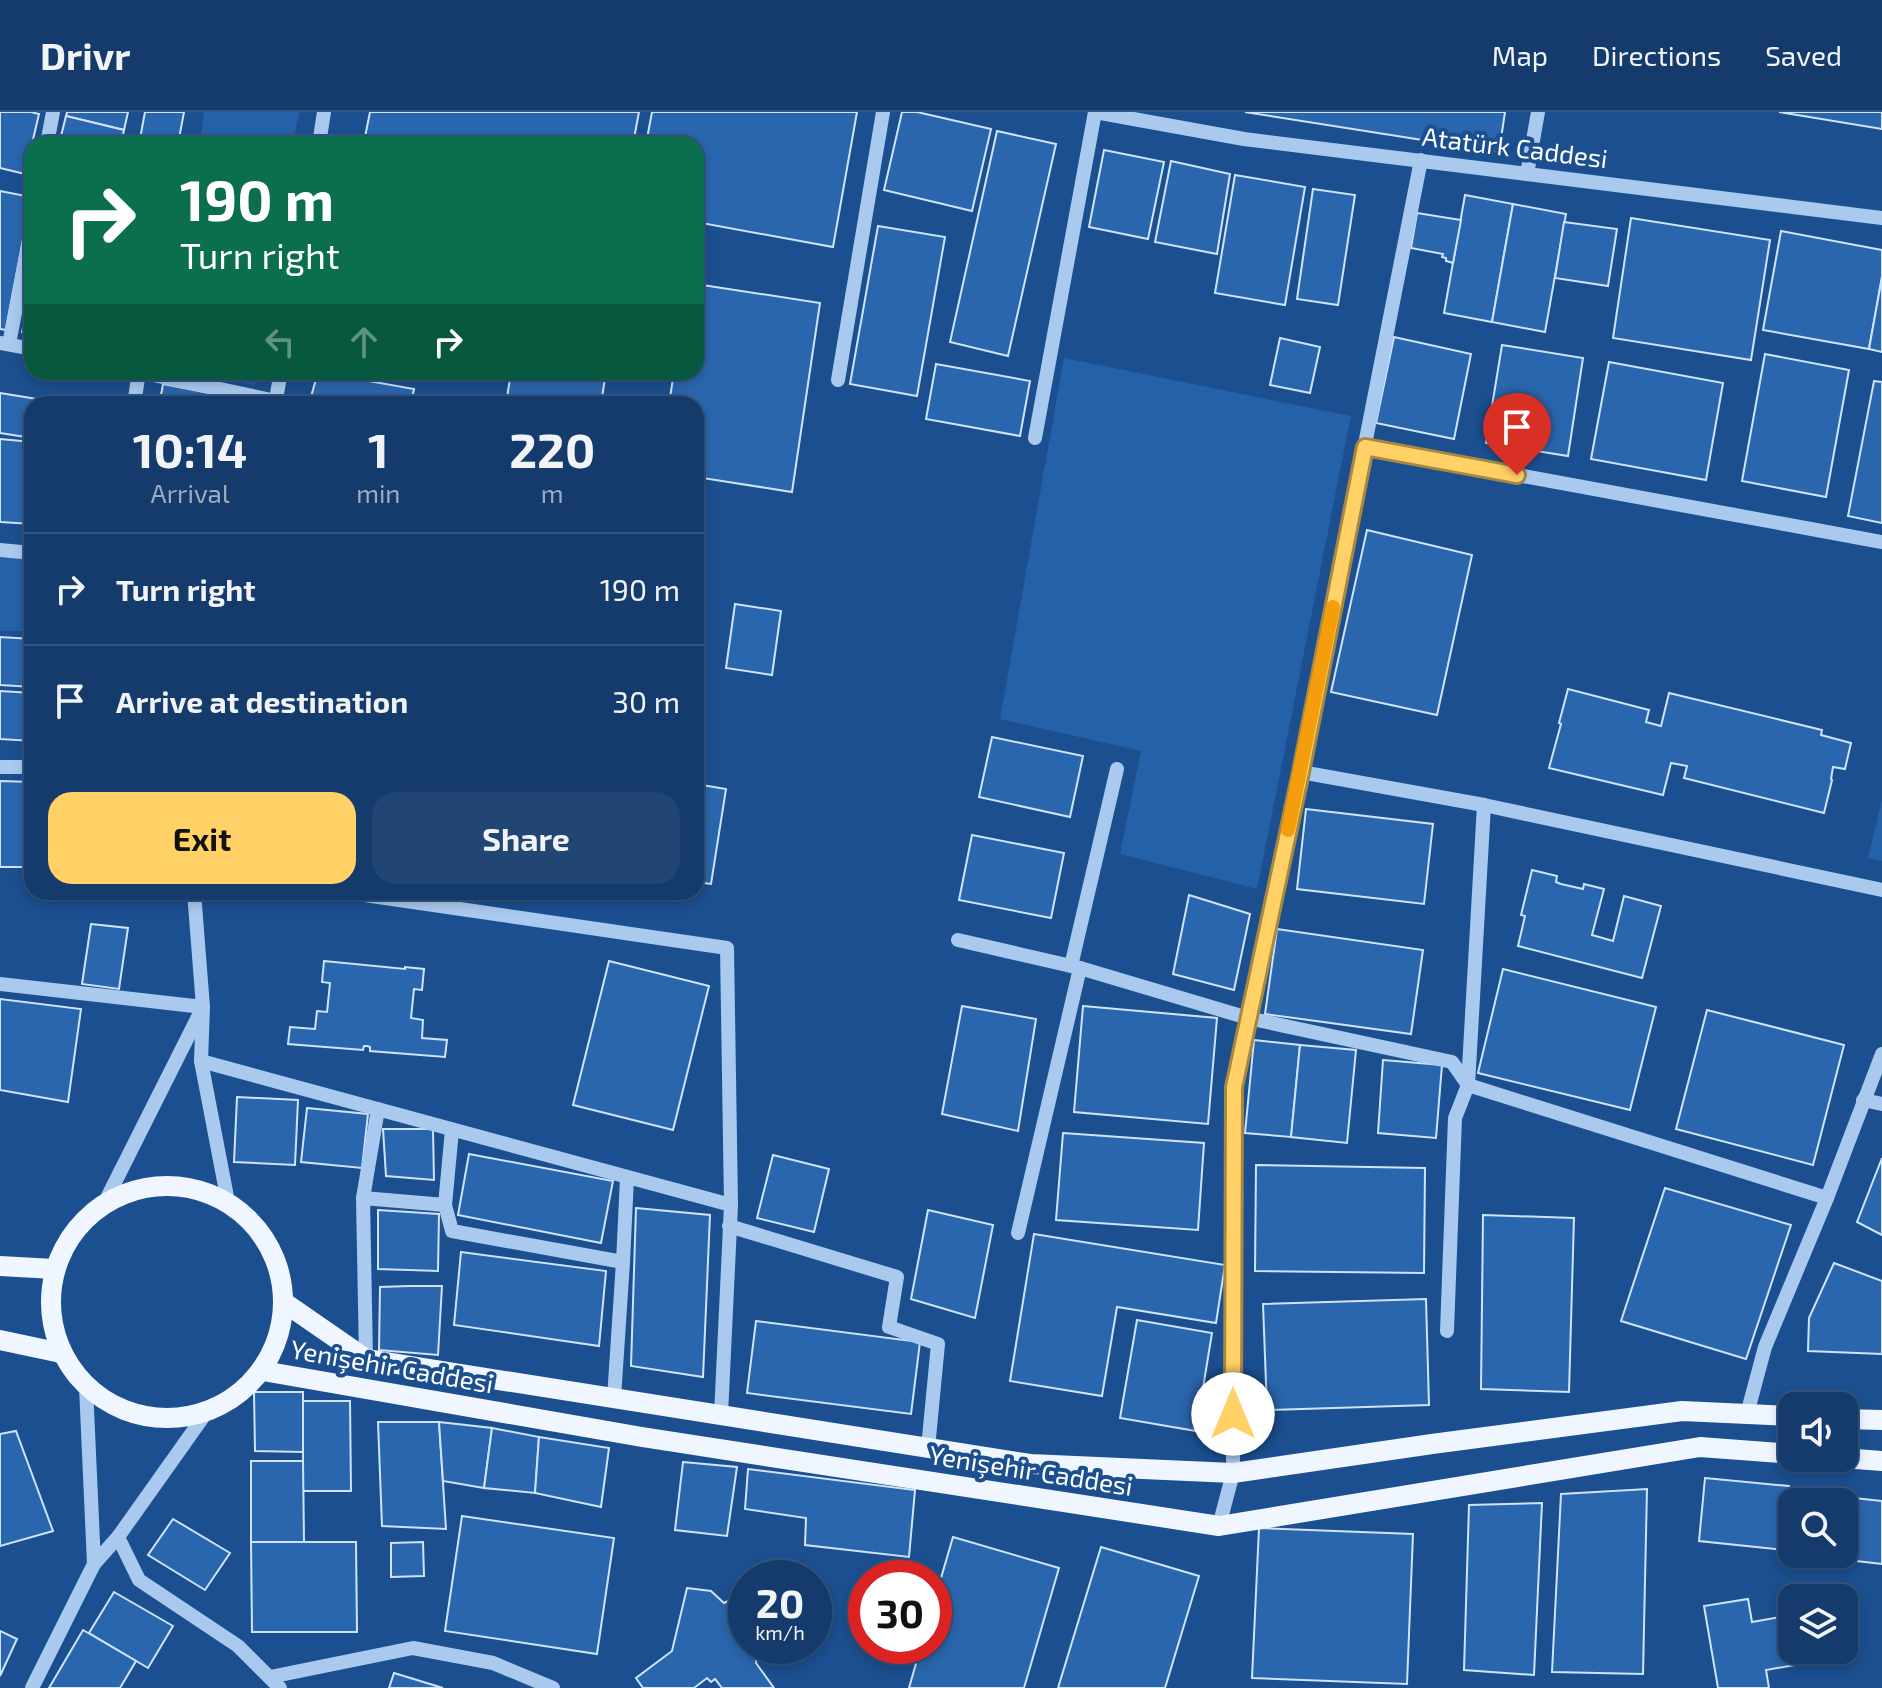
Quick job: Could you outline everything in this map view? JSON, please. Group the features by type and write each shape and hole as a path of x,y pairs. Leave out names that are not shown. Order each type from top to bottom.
{"main road":[{"path":"145,1187 188,1187 228,1202 260,1230 280,1268 285,1303 279,1339 263,1371 238,1396 206,1413 164,1420 122,1411 86,1387 61,1353 50,1311 54,1269 73,1231 105,1202 145,1187"},
{"path":"0,1266 54,1269"},
{"name":"Yenişehir Caddesi","path":"285,1303 366,1359 1030,1464 1233,1473 1682,1411 1778,1415"},
{"path":"0,1340 61,1353"},
{"name":"Yenişehir Caddesi","path":"263,1371 642,1437 1219,1526 1700,1447 1778,1453"},
{"path":"1858,1419 1882,1420"},
{"path":"1858,1459 1882,1461"}],"street":[{"path":"48,136 53,112"},
{"path":"320,136 324,112"},
{"path":"838,380 883,112"},
{"path":"1035,438 1095,112"},
{"name":"Atatürk Caddesi","path":"1095,112 1244,139 1882,218"},
{"path":"1527,174 1538,112"},
{"path":"1219,1526 1233,1473 1234,1087 1301,772 1421,160"},
{"path":"24,276 4,344 24,348"},
{"path":"176,380 249,396"},
{"path":"1365,447 1882,542"},
{"path":"0,550 24,552"},
{"path":"0,767 24,767"},
{"path":"1018,1233 1117,769"},
{"path":"1301,772 1484,805 1882,890"},
{"path":"1447,1331 1455,1118 1468,1085 1484,805"},
{"path":"195,900 203,1007 201,1061 228,1202"},
{"path":"399,900 727,948 731,1205 721,1415"},
{"path":"958,940 1075,967 1248,1018 1452,1062 1468,1085 1827,1198"},
{"path":"0,984 203,1007"},
{"path":"105,1202 203,1007"},
{"path":"1747,1414 1765,1347 1882,1054"},
{"path":"201,1061 731,1205"},
{"path":"1863,1100 1882,1104"},
{"path":"366,1359 363,1198 378,1109"},
{"path":"452,1130 445,1205 452,1231 623,1262"},
{"path":"614,1398 627,1178"},
{"path":"363,1198 445,1205"},
{"path":"729,1226 897,1277 889,1327 938,1344 928,1448"},
{"path":"86,1387 94,1564"},
{"path":"32,1688 94,1564 118,1537 206,1413"},
{"path":"118,1537 139,1580 238,1646 275,1683 413,1648 493,1663 553,1688"}],"shaded area":[{"path":"204,112 299,112 294,136 201,136"},
{"path":"1064,358 1351,416 1257,889 1120,854 1141,751 1000,719"},
{"path":"228,380 256,380 255,385"},
{"path":"0,555 24,558 24,631 0,631"},
{"path":"1882,799 1882,861 1868,858"}],"building":[{"path":"0,112 39,114 34,136 24,136 24,174 0,168"},
{"path":"67,112 128,112 124,130 66,116"},
{"path":"145,112 184,112 180,136 140,136"},
{"path":"370,112 639,112 634,136 365,136"},
{"path":"652,112 857,112 833,247 704,223 704,136 648,136"},
{"path":"902,112 917,112 991,129 972,211 884,190"},
{"path":"1245,112 1505,112 1499,152"},
{"path":"1779,112 1882,112 1882,129"},
{"path":"66,116 124,130 123,136 61,136"},
{"path":"997,131 1056,144 1008,356 950,342"},
{"path":"1104,150 1164,162 1148,239 1089,227"},
{"path":"1171,161 1230,174 1217,254 1155,242"},
{"path":"1235,175 1305,187 1285,305 1215,293"},
{"path":"1313,189 1355,195 1338,305 1297,299"},
{"path":"0,191 24,196 24,234 6,330 0,329"},
{"path":"1465,195 1513,204 1492,322 1444,313"},
{"path":"1513,204 1566,214 1545,332 1492,322"},
{"path":"1417,213 1461,220 1453,263 1446,261 1443,254 1411,248"},
{"path":"1631,218 1770,240 1751,360 1613,338"},
{"path":"1564,222 1617,229 1608,286 1555,278"},
{"path":"878,226 945,237 917,396 850,384"},
{"path":"1781,231 1882,250 1882,277 1869,349 1763,330"},
{"path":"1882,277 1882,352 1869,349"},
{"path":"704,285 820,303 792,492 704,478 704,396 670,396 673,380 704,380"},
{"path":"1394,337 1471,354 1454,439 1376,423"},
{"path":"1280,338 1320,347 1310,393 1270,385"},
{"path":"1502,345 1583,358 1568,456 1486,443"},
{"path":"1765,354 1849,370 1826,497 1742,481"},
{"path":"1609,362 1723,383 1706,480 1591,459"},
{"path":"936,364 1030,381 1020,436 926,419"},
{"path":"316,380 363,380 414,389 413,396 311,396"},
{"path":"510,380 605,380 602,396 507,396"},
{"path":"1874,381 1882,382 1882,523 1848,516"},
{"path":"163,384 225,396 161,396"},
{"path":"0,393 24,397 24,437 0,433"},
{"path":"0,439 24,441 24,524 0,522"},
{"path":"1367,530 1472,555 1437,715 1331,692"},
{"path":"735,604 781,611 772,675 726,668"},
{"path":"0,637 24,638 24,686 0,685"},
{"path":"1568,689 1649,710 1646,722 1661,726 1669,693 1822,730 1821,735 1851,743 1845,769 1833,767 1824,813 1684,778 1687,766 1671,763 1663,795 1549,768"},
{"path":"0,691 24,692 24,740 0,739"},
{"path":"992,737 1083,756 1070,817 979,797"},
{"path":"0,781 24,782 24,867 0,867"},
{"path":"704,785 726,789 711,884 704,883"},
{"path":"1306,809 1433,824 1424,904 1297,889"},
{"path":"972,835 1064,853 1051,918 959,900"},
{"path":"1532,870 1557,876 1556,882 1561,884 1583,889 1584,884 1604,889 1592,935 1613,941 1624,896 1661,906 1642,978 1518,946 1525,916 1521,915"},
{"path":"1189,895 1250,914 1234,990 1173,974"},
{"path":"91,924 128,928 119,989 82,984"},
{"path":"1277,929 1423,950 1411,1034 1265,1014"},
{"path":"324,961 424,969 422,990 414,989 411,1018 423,1020 422,1038 447,1040 445,1057 370,1051 367,1046 363,1050 288,1044 290,1027 315,1029 317,1011 327,1012 330,983 322,982"},
{"path":"609,961 709,986 673,1130 573,1105"},
{"path":"1503,969 1656,1007 1630,1110 1478,1073"},
{"path":"0,999 81,1009 68,1102 0,1090"},
{"path":"962,1006 1036,1019 1018,1131 942,1114"},
{"path":"1083,1006 1217,1018 1208,1124 1074,1112"},
{"path":"1707,1010 1844,1045 1813,1165 1676,1129"},
{"path":"1254,1040 1300,1045 1291,1137 1245,1133"},
{"path":"1300,1045 1356,1050 1347,1143 1291,1137"},
{"path":"1383,1060 1442,1065 1436,1138 1378,1133"},
{"path":"237,1097 298,1100 295,1165 234,1162"},
{"path":"307,1108 368,1114 362,1168 301,1162"},
{"path":"383,1129 433,1129 434,1180 386,1176"},
{"path":"1063,1133 1204,1143 1198,1230 1056,1220"},
{"path":"469,1154 613,1181 601,1243 458,1215"},
{"path":"773,1155 829,1169 814,1232 757,1218"},
{"path":"1882,1158 1882,1235 1857,1222"},
{"path":"1256,1165 1425,1168 1424,1273 1255,1271"},
{"path":"1665,1188 1791,1225 1746,1359 1621,1321"},
{"path":"636,1208 710,1215 703,1377 631,1366"},
{"path":"378,1210 439,1214 438,1271 378,1269"},
{"path":"928,1210 993,1225 975,1318 911,1299"},
{"path":"1483,1215 1574,1218 1569,1392 1481,1389"},
{"path":"1034,1234 1225,1265 1216,1323 1117,1307 1102,1396 1010,1381"},
{"path":"461,1252 606,1271 599,1346 454,1325"},
{"path":"1834,1263 1882,1281 1882,1354 1808,1351 1809,1318"},
{"path":"442,1286 438,1355 379,1350 380,1287"},
{"path":"1426,1299 1429,1405 1267,1410 1263,1304"},
{"path":"1137,1320 1212,1333 1196,1431 1120,1418"},
{"path":"756,1321 920,1342 911,1414 747,1393"},
{"path":"254,1392 303,1392 303,1452 255,1451"},
{"path":"303,1401 350,1401 351,1491 303,1491"},
{"path":"378,1422 439,1422 446,1529 382,1526"},
{"path":"439,1422 492,1428 484,1488 443,1481"},
{"path":"492,1428 539,1437 535,1493 484,1488"},
{"path":"16,1431 53,1531 0,1546 0,1434"},
{"path":"539,1437 609,1448 601,1507 535,1493"},
{"path":"251,1461 303,1461 304,1542 251,1542"},
{"path":"683,1462 737,1467 727,1536 675,1530"},
{"path":"748,1469 915,1490 909,1557 805,1545 806,1518 745,1509"},
{"path":"1705,1478 1789,1486 1778,1488 1778,1549 1699,1541"},
{"path":"1647,1489 1643,1674 1552,1672 1561,1494"},
{"path":"1858,1498 1882,1501 1882,1564 1858,1561"},
{"path":"1542,1503 1534,1675 1464,1670 1469,1505"},
{"path":"462,1516 614,1538 597,1654 445,1631"},
{"path":"173,1519 230,1553 205,1590 148,1555"},
{"path":"1259,1528 1413,1534 1407,1684 1252,1678"},
{"path":"953,1537 1059,1568 1024,1688 909,1688 916,1664 952,1664 952,1560 946,1560"},
{"path":"251,1542 356,1542 357,1632 252,1632"},
{"path":"423,1542 424,1576 391,1577 391,1543"},
{"path":"1101,1547 1199,1576 1165,1688 1058,1688"},
{"path":"687,1588 711,1591 724,1603 728,1601 728,1664 757,1664 774,1688 722,1688 715,1679 711,1682 707,1678 694,1688 643,1688 636,1678 672,1651"},
{"path":"114,1592 173,1626 148,1668 89,1633"},
{"path":"1748,1599 1752,1622 1778,1617 1778,1664 1801,1664 1766,1670 1769,1688 1718,1688 1704,1606"},
{"path":"83,1630 136,1661 120,1688 49,1688"},
{"path":"0,1631 17,1639 0,1676"},
{"path":"394,1673 430,1684 443,1688 389,1688"}],"slow traffic":[{"path":"1288,830 1333,607"}],"route":[{"path":"1233,1414 1234,1087 1301,772 1365,447 1517,475"}]}
